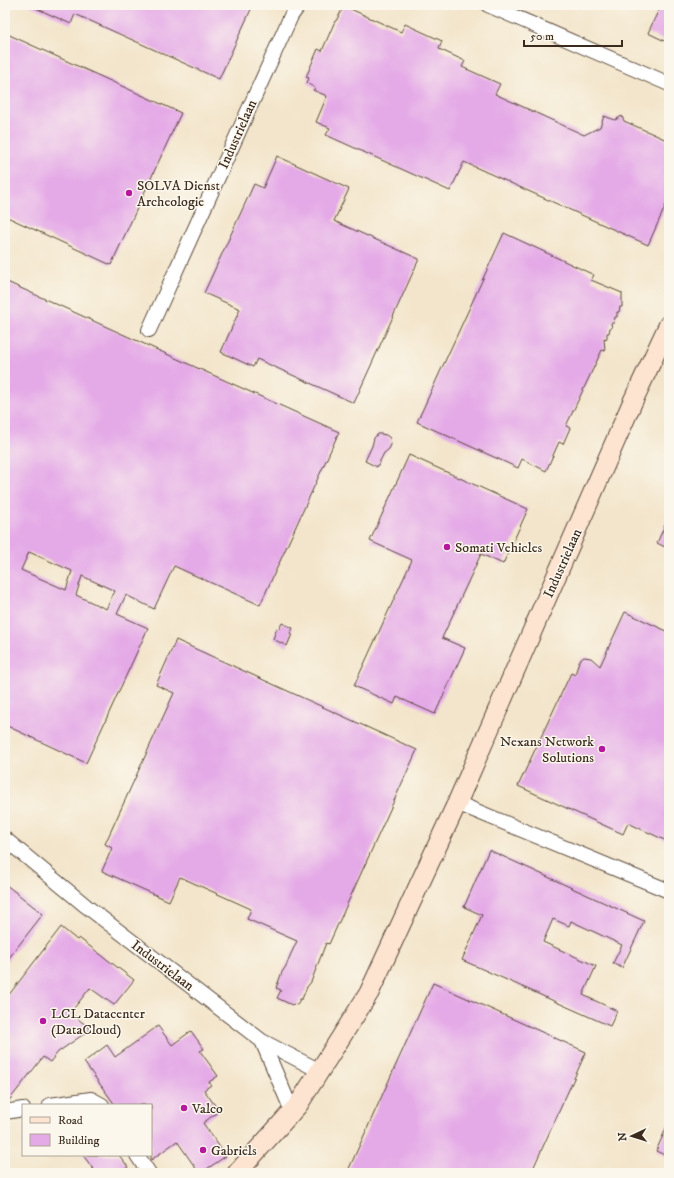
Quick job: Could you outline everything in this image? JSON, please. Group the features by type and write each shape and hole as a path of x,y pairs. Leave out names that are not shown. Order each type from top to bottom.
{"street":[{"name":"Industrielaan","path":"149,330 291,16 299,5"},
{"path":"488,5 669,84"},
{"name":"Industrielaan","path":"237,1173 298,1105 369,993 457,803 632,403 669,324"},
{"path":"457,803 669,891"},
{"name":"Industrielaan","path":"5,839 86,906 262,1041 292,1111"},
{"path":"262,1041 320,1071"},
{"path":"57,1104 91,1099 100,1104"},
{"path":"5,1112 22,1109"},
{"path":"138,1156 150,1173"}],"building":[{"path":"29,5 253,5 219,79 75,14 71,24"},
{"path":"661,5 669,5 669,43 648,33"},
{"path":"344,6 401,32 405,24 442,41 439,49 465,61 462,67 500,84 495,94 584,135 600,127 604,116 615,120 622,116 624,121 669,141 669,198 648,245 464,162 450,191 326,135 330,128 316,122 327,96 313,90 315,88 307,83 309,78 306,77 318,49 322,51 335,21"},
{"path":"5,33 181,113 111,265 5,216"},
{"path":"277,156 349,189 334,221 419,259 354,403 257,359 253,367 221,352 240,309 204,293 254,184 263,188"},
{"path":"504,233 594,275 591,280 622,293 622,307 620,307 619,312 617,312 617,317 615,317 614,323 611,323 612,328 610,328 609,333 607,333 607,339 604,338 605,351 602,350 566,426 570,428 563,444 559,442 546,471 522,459 518,468 417,422"},
{"path":"5,281 339,432 260,605 174,566 154,609 126,595 117,614 148,628 86,763 5,725","holes":["29,552 72,571 66,590 21,570","82,576 115,591 106,609 76,595"]},
{"path":"378,434 390,438 391,445 384,453 377,467 365,461 374,438"},
{"name":"Somati Vehicles","path":"409,455 528,509 503,564 481,554 442,638 465,648 435,714 397,697 394,704 354,686 412,560 370,541"},
{"path":"669,516 669,549 657,543"},
{"name":"Nexans Network Solutions","path":"625,612 669,632 669,842 628,823 623,834 518,786 571,673 575,675 579,661 584,657 591,658 600,666"},
{"path":"282,623 293,628 287,646 273,639 277,628 279,629"},
{"path":"176,640 417,750 329,944 326,943 311,982 297,1005 292,1005 277,998 281,990 276,988 297,941 247,919 251,909 180,877 169,901 102,871 112,848 105,844 174,693 156,685"},
{"path":"489,850 644,921 622,968 613,963 622,945 571,921 569,926 553,919 543,942 596,966 583,995 617,1011 610,1026 462,960 482,915 464,907"},
{"path":"5,884 43,914 5,963"},
{"name":"LCL Datacenter (DataCloud)","path":"61,927 77,940 79,938 134,980 114,1005 90,988 70,1013 91,1029 58,1052 50,1062 43,1057 7,1103 5,1103 5,1000"},
{"path":"433,983 586,1052 531,1173 347,1173"},
{"path":"158,1026 172,1045 191,1031 204,1049 200,1051 218,1076 209,1082 211,1085 204,1090 219,1111 203,1123 226,1156 199,1173 177,1141 151,1160 152,1104 114,1104 84,1062 107,1045 115,1057"},
{"path":"669,1122 669,1157 656,1151"},
{"path":"84,1156 120,1156 128,1167 120,1173 96,1173"}],"place":[{"name":"SOLVA Dienst Archeologie","path":"129,193"},
{"name":"Somati Vehicles","path":"447,547"},
{"name":"Nexans Network Solutions","path":"602,749"},
{"name":"LCL Datacenter (DataCloud)","path":"43,1021"},
{"name":"Valco","path":"184,1108"},
{"name":"Gabriels","path":"203,1150"}]}
